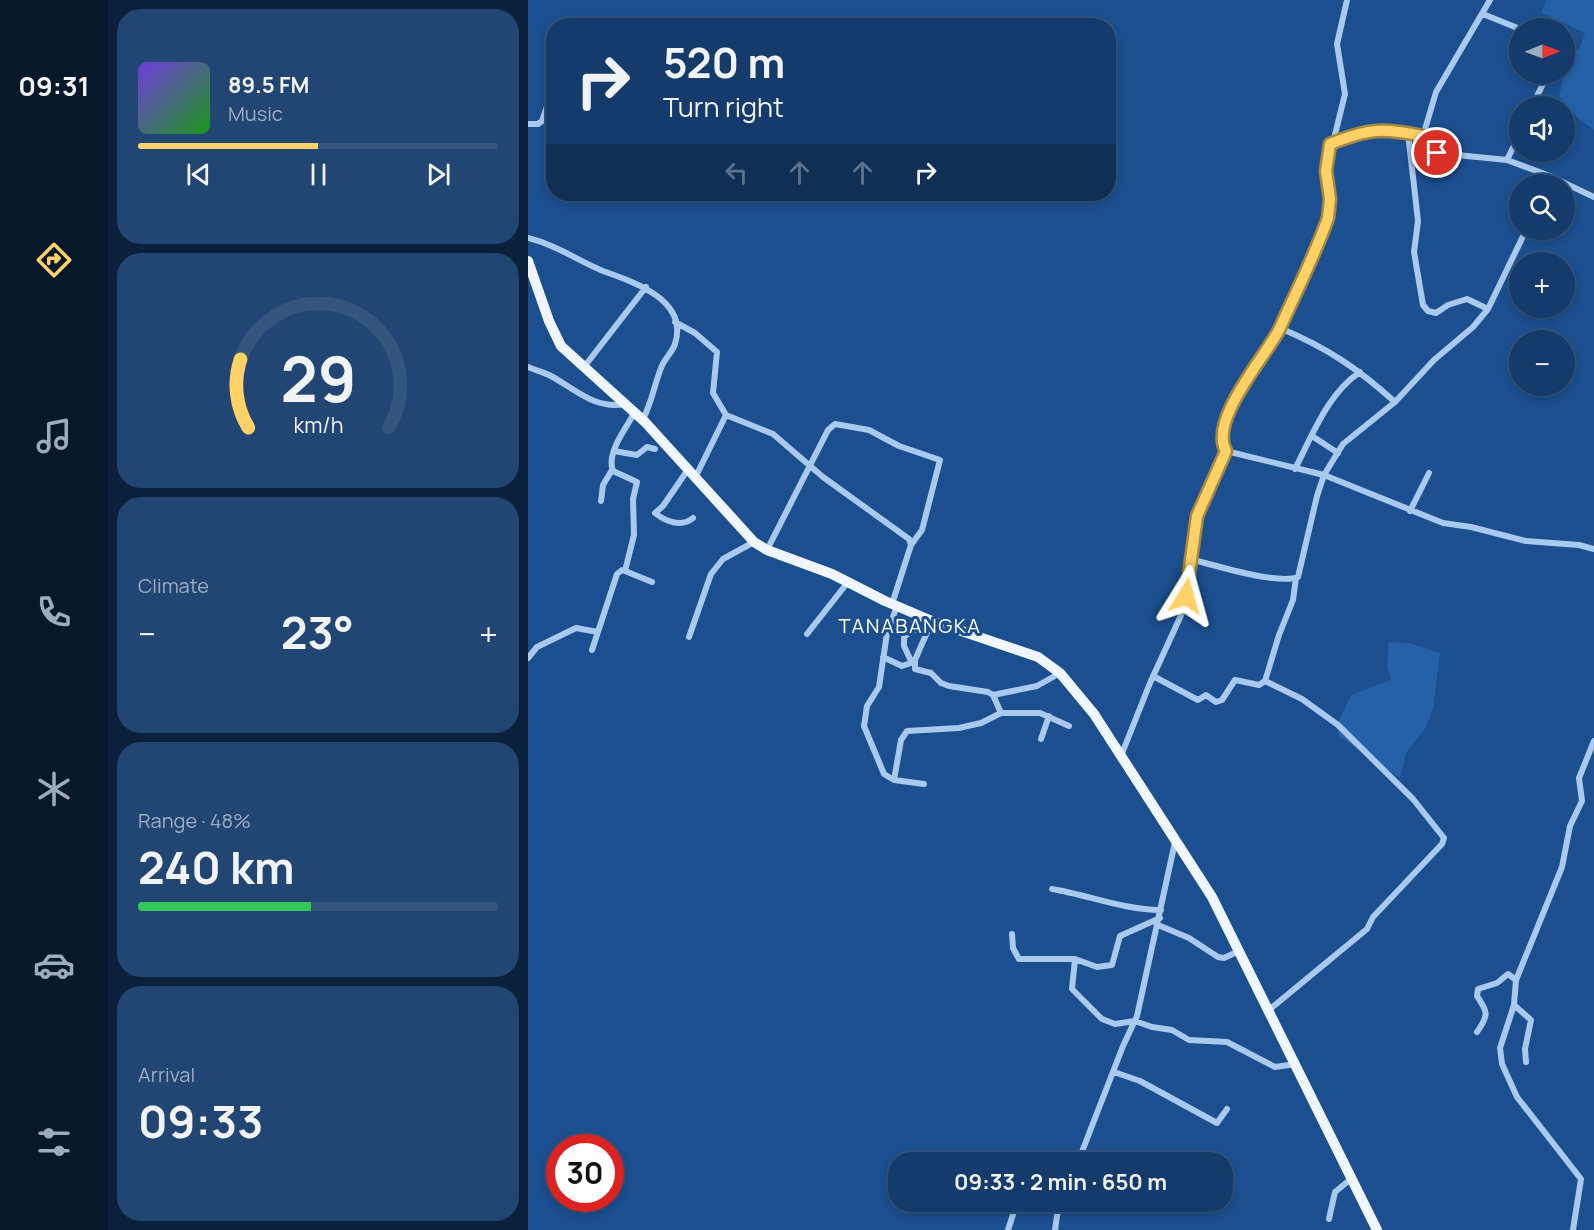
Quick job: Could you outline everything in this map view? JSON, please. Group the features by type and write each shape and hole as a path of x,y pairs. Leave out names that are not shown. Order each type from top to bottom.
{"main road":[{"path":"528,261 557,338 584,367 639,416 754,542 767,550 848,582 932,621 1038,657 1060,673 1094,714 1212,897 1377,1230"}],"street":[{"path":"1121,756 1153,676 1183,612 1200,507 1226,451 1222,438 1225,424 1246,379 1280,328 1328,218 1330,199 1326,171 1330,144 1345,94 1337,44 1347,0"},
{"path":"1490,0 1436,92 1423,136 1430,149 1441,154 1507,160 1545,174"},
{"path":"1483,14 1509,25"},
{"path":"528,124 538,124 542,121 546,109"},
{"path":"1330,144 1366,130 1423,136"},
{"path":"1408,133 1418,221 1414,252 1423,305 1428,311 1436,313 1448,305 1467,299 1488,309"},
{"path":"1507,160 1509,156"},
{"path":"1575,188 1594,197"},
{"path":"528,238 550,244 602,270 646,287 666,304 675,322 675,343 661,366 654,398 614,451 612,470 603,485 601,501"},
{"path":"1153,676 1185,695 1198,700 1206,695 1216,702 1222,700 1235,680 1259,685 1265,681 1293,600 1296,578 1302,565 1313,509 1324,474 1347,439 1395,402 1434,360 1473,327 1488,309 1521,240"},
{"path":"584,367 646,287"},
{"path":"675,322 695,333 717,352 713,393 726,415 773,434 809,464 906,536 911,545"},
{"path":"1280,328 1322,345 1360,372 1395,402"},
{"path":"528,367 552,376 586,399 611,405 626,404"},
{"path":"1295,469 1325,412 1350,380 1360,372"},
{"path":"693,518 679,523 666,520 655,513 692,472 726,415"},
{"path":"767,550 830,426 835,424 869,430 899,446 938,459 940,466 922,530 911,545 894,605 887,633 879,687 868,703 864,720 882,772 894,780 924,784"},
{"path":"1312,436 1338,453"},
{"path":"614,451 637,455 648,447 655,448"},
{"path":"1226,451 1324,474 1443,523 1475,528 1500,536 1594,549"},
{"path":"612,470 637,482 633,499 634,535 625,571"},
{"path":"1410,511 1429,473"},
{"path":"689,637 711,574 723,559 754,542"},
{"path":"1190,560 1247,573 1296,578"},
{"path":"592,650 617,574 622,570 652,582"},
{"path":"807,634 848,582"},
{"path":"913,663 932,621"},
{"path":"528,658 537,647 576,628 598,633"},
{"path":"926,632 914,629 904,637 904,646 915,669 931,673 941,683 993,695 1037,686 1060,673"},
{"path":"883,657 902,666 913,663"},
{"path":"1265,681 1302,699 1338,725 1413,799 1444,838 1442,844 1372,917 1367,929 1269,1010"},
{"path":"993,695 1001,713"},
{"path":"894,780 901,740 907,731 958,728 981,723 1001,713 1049,716 1069,726"},
{"path":"1041,739 1049,716"},
{"path":"1573,1230 1581,1179 1517,1097 1502,1064 1500,1048 1514,1005 1516,980 1562,867 1570,826 1581,805 1578,784 1592,753 1594,741"},
{"path":"1082,1152 1135,1021 1175,842"},
{"path":"1052,889 1082,894 1160,914"},
{"path":"1012,934 1013,948 1019,959 1075,959 1097,967 1112,965 1120,936 1160,914"},
{"path":"1158,925 1189,938 1218,957 1224,958 1240,951"},
{"path":"1075,959 1071,983 1075,994 1108,1022 1119,1024 1135,1021 1152,1027 1172,1030 1189,1040 1227,1042 1251,1052 1269,1066 1296,1064"},
{"path":"1477,1032 1486,1014 1485,1005 1477,996 1478,989 1493,985 1508,974 1516,980"},
{"path":"1514,1005 1531,1020 1525,1049 1526,1062"},
{"path":"1114,1072 1140,1081 1216,1123 1220,1122 1227,1109"},
{"path":"1329,1219 1335,1191 1352,1178"},
{"path":"1008,1230 1014,1212"},
{"path":"1055,1230 1058,1212"}],"shaded area":[{"path":"1546,0 1594,0 1594,130 1575,114 1575,96 1559,96 1562,84 1575,84 1575,50 1579,50 1585,33 1575,28 1575,18 1552,18 1541,13"},
{"path":"1389,642 1409,643 1440,653 1433,709 1426,727 1406,753 1400,778 1338,736 1339,720 1351,695 1391,680 1387,666"}],"district":[{"name":"TANABANGKA","path":"910,626"}],"route":[{"path":"1186,596 1195,524 1200,507 1226,451 1222,438 1225,424 1246,379 1280,328 1328,218 1330,199 1326,171 1330,144 1366,130 1398,131 1423,136 1430,149 1437,153"}]}
